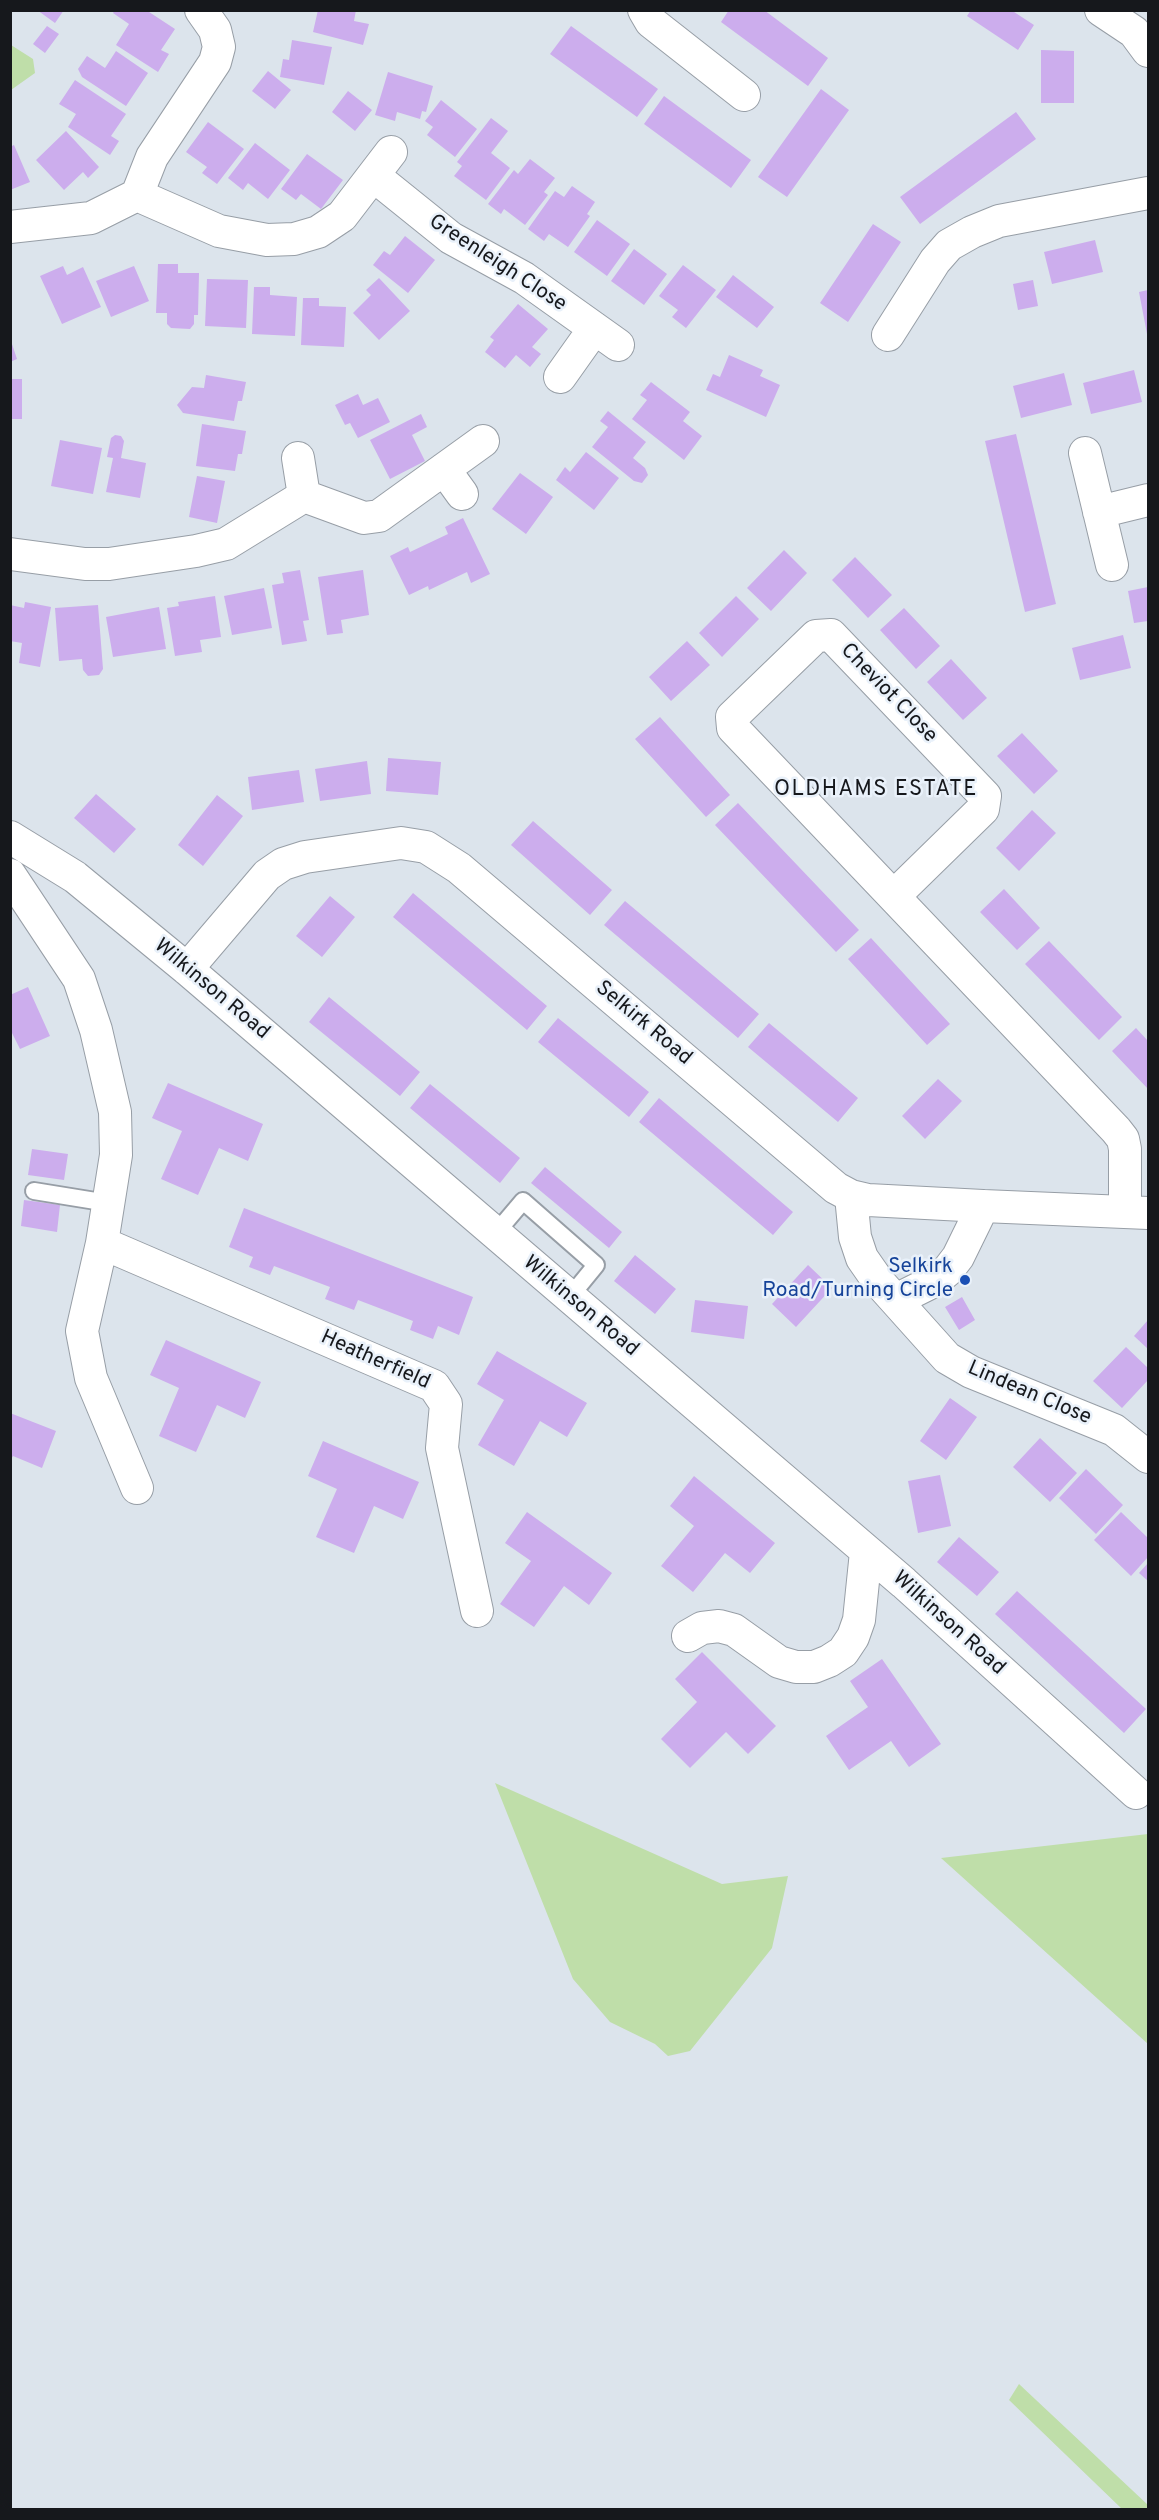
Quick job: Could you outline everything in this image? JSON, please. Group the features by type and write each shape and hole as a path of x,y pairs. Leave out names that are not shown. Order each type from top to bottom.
{"street":[{"path":"10,227 91,218 137,195 152,157 215,62 219,47 215,30 201,10"},
{"path":"644,10 651,22 744,95"},
{"path":"1101,10 1144,34"},
{"name":"Greenleigh Close","path":"137,195 219,231 267,240 294,239 318,232 342,216 382,164 451,238 524,278 606,337 560,377"},
{"path":"888,335 935,261 949,246 972,232 999,221 1149,193"},
{"path":"304,496 364,518 379,516 483,441"},
{"path":"1085,453 1112,564"},
{"path":"298,458 304,496"},
{"path":"444,469 462,494"},
{"path":"10,554 85,564 109,564 196,551 226,543 304,496"},
{"path":"1099,512 1149,500"},
{"name":"Cheviot Close","path":"894,896 983,809 985,796 831,635 816,636 732,717 733,728 1123,1139 1137,1212"},
{"name":"Wilkinson Road","path":"10,837 75,877 187,969 867,1552 1136,1793"},
{"name":"Selkirk Road","path":"187,969 267,875 283,864 305,857 401,843 426,847 459,868 836,1188 851,1196 868,1200 1137,1212"},
{"path":"10,875 79,979 96,1030 115,1112 116,1155 102,1243 82,1331 85,1358 91,1378 137,1488"},
{"name":"Lindean Close","path":"851,1196 855,1238 862,1258 947,1358 971,1372 1114,1430 1147,1453"},
{"path":"896,1300 936,1280 948,1270 983,1206"},
{"name":"Heatherfield","path":"102,1243 434,1386 446,1404 442,1448 477,1611"},
{"path":"688,1636 702,1628 719,1626 734,1630 779,1662 796,1667 814,1667 829,1661 843,1652 853,1637 859,1620 867,1552"}],"lane":[{"path":"34,1191 108,1203"},
{"path":"495,1234 522,1201 596,1265 569,1298"}],"green space":[{"path":"11,45 33,59 35,73 11,90"},
{"path":"495,1783 722,1884 788,1876 772,1948 690,2051 668,2056 655,2044 610,2022 573,1979"},
{"path":"1148,1834 1148,2044 941,1858"},
{"path":"1019,2384 1148,2505 1148,2509 1122,2509 1009,2400"}],"building":[{"path":"37,10 64,10 55,23"},
{"path":"115,10 146,10 175,29 161,50 169,54 158,72 116,45 129,24 113,13"},
{"path":"318,10 356,10 354,21 369,24 363,45 313,32"},
{"path":"729,10 764,10 828,58 808,86 721,22"},
{"path":"971,10 1011,10 1034,25 1018,50 967,16"},
{"path":"47,26 59,34 45,53 33,44"},
{"path":"571,26 658,89 637,117 550,54"},
{"path":"292,40 332,47 324,85 280,77 283,59 289,60"},
{"path":"1041,50 1074,51 1074,103 1041,103"},
{"path":"116,51 148,73 126,106 82,77 78,69 87,56 105,68"},
{"path":"268,71 291,90 275,109 252,91"},
{"path":"388,72 433,86 426,112 422,111 420,119 397,112 395,121 375,115"},
{"path":"75,80 126,114 111,136 119,141 110,155 68,127 76,114 59,104"},
{"path":"821,89 849,110 787,197 758,177"},
{"path":"348,91 372,110 355,131 332,112"},
{"path":"664,96 751,160 731,188 644,124"},
{"path":"441,100 477,129 455,157 427,135 433,127 425,121"},
{"path":"1016,112 1036,139 920,224 900,197"},
{"path":"491,118 508,131 491,153 510,168 486,200 454,176 462,166 457,162"},
{"path":"208,122 244,149 217,184 202,173 207,167 186,152"},
{"path":"66,131 99,167 88,178 83,172 64,190 36,160"},
{"path":"255,143 290,170 268,199 248,183 243,190 228,178"},
{"path":"14,145 30,182 10,190 10,147"},
{"path":"307,154 343,180 321,209 301,194 296,200 281,189"},
{"path":"530,159 555,178 544,192 548,195 525,225 504,209 501,214 488,204 514,170 518,174"},
{"path":"572,186 595,202 587,214 590,216 568,247 549,234 544,241 528,229 555,191 564,197"},
{"path":"597,220 630,244 607,276 574,252"},
{"path":"873,224 901,242 848,322 820,303"},
{"path":"405,236 435,260 408,293 373,265 384,251 390,255"},
{"path":"1095,240 1103,272 1052,284 1044,252"},
{"path":"634,249 667,274 644,305 611,281"},
{"path":"158,264 178,264 178,273 199,273 198,315 194,315 194,324 190,329 171,328 167,324 167,313 156,313"},
{"path":"683,265 716,290 686,328 672,317 678,310 659,296"},
{"path":"63,266 67,275 83,267 101,307 62,324 40,276"},
{"path":"134,266 149,301 111,317 96,281"},
{"path":"733,275 774,307 757,328 716,297"},
{"path":"379,278 410,311 379,340 353,313 371,295 366,290"},
{"path":"207,279 248,280 246,328 205,326"},
{"path":"1033,280 1038,306 1018,310 1013,284"},
{"path":"254,287 270,287 270,295 297,297 295,336 252,334"},
{"path":"1148,290 1148,334 1147,334 1139,292"},
{"path":"303,298 319,298 319,306 346,307 344,347 301,345"},
{"path":"518,304 548,329 532,347 541,354 530,367 516,355 505,368 485,352 494,340 490,337"},
{"path":"10,342 17,359 10,362"},
{"path":"729,355 763,370 760,376 780,385 766,417 706,390 713,374 720,377"},
{"path":"1134,370 1142,402 1091,414 1083,383"},
{"path":"1064,373 1072,405 1021,418 1013,386"},
{"path":"206,375 246,382 242,401 238,401 234,421 183,413 177,405 192,387 204,388"},
{"path":"10,379 22,379 22,419 10,419"},
{"path":"651,382 690,412 683,421 702,436 684,460 632,419 647,400 640,395"},
{"path":"358,394 363,405 378,398 390,422 358,438 350,423 345,425 335,405"},
{"path":"608,411 646,442 633,458 645,468 648,475 642,483 634,481 592,447 608,427 600,421"},
{"path":"421,414 427,427 412,435 425,461 390,479 370,440"},
{"path":"202,424 246,431 242,454 238,454 235,471 196,466"},
{"path":"1016,434 1056,604 1025,612 985,441"},
{"path":"115,435 121,436 124,441 121,458 146,463 140,498 106,492 113,458 107,457 111,438"},
{"path":"60,440 102,448 93,494 51,486"},
{"path":"586,452 619,478 594,510 556,480 565,467 570,472"},
{"path":"520,473 553,497 526,534 492,509"},
{"path":"197,476 225,481 217,523 189,517"},
{"path":"463,518 490,574 471,583 467,572 429,590 428,586 409,595 390,556 408,547 410,552 448,534 445,527"},
{"path":"784,550 807,573 771,611 747,588"},
{"path":"855,557 892,595 868,618 832,580"},
{"path":"300,570 309,620 303,621 307,641 282,645 272,585 284,583 282,573"},
{"path":"363,570 369,615 341,620 343,633 327,635 318,577"},
{"path":"1148,587 1148,621 1134,623 1128,591"},
{"path":"264,588 272,628 232,635 224,596"},
{"path":"215,596 221,637 200,640 202,652 175,656 167,608 179,606 178,602"},
{"path":"736,596 759,619 722,657 699,633"},
{"path":"25,602 51,607 40,667 19,663 22,643 10,641 10,605 24,608"},
{"path":"98,605 103,669 99,675 88,676 83,670 82,659 59,661 55,608"},
{"path":"159,607 166,649 113,657 106,617"},
{"path":"904,608 940,646 916,669 880,630"},
{"path":"1123,635 1131,668 1080,680 1072,648"},
{"path":"687,641 710,665 671,701 649,677"},
{"path":"951,659 987,698 963,720 927,682"},
{"path":"660,717 730,795 706,817 635,739"},
{"path":"1022,733 1058,771 1034,794 997,756"},
{"path":"388,758 441,762 438,795 386,791"},
{"path":"367,761 371,794 320,801 315,769"},
{"path":"299,770 304,802 252,810 248,777"},
{"path":"96,794 136,829 114,853 74,818"},
{"path":"217,795 243,816 203,866 178,845"},
{"path":"738,803 859,930 836,952 715,825"},
{"path":"1032,810 1056,833 1019,871 996,848"},
{"path":"533,821 612,890 590,915 511,845"},
{"path":"1004,889 1040,928 1017,950 980,912"},
{"path":"413,893 547,1006 527,1030 393,917"},
{"path":"330,896 355,917 322,957 296,936"},
{"path":"625,901 759,1014 738,1038 604,925"},
{"path":"871,938 950,1024 927,1045 848,959"},
{"path":"1049,941 1122,1017 1099,1040 1025,964"},
{"path":"28,987 50,1036 20,1049 10,1029 10,995"},
{"path":"329,997 420,1072 400,1096 309,1022"},
{"path":"558,1018 649,1092 629,1117 538,1042"},
{"path":"769,1023 858,1098 838,1122 748,1047"},
{"path":"1136,1028 1148,1041 1148,1089 1112,1051"},
{"path":"938,1079 962,1101 925,1139 902,1116"},
{"path":"168,1083 263,1124 248,1161 219,1148 198,1195 161,1179 182,1131 152,1118"},
{"path":"430,1084 520,1158 500,1183 410,1108"},
{"path":"659,1098 793,1212 773,1235 639,1122"},
{"path":"32,1149 68,1154 64,1180 28,1175"},
{"path":"545,1167 622,1232 609,1248 531,1183"},
{"path":"24,1200 60,1205 57,1232 21,1226"},
{"path":"244,1208 473,1297 459,1335 438,1326 433,1339 410,1330 413,1321 358,1300 354,1310 325,1299 330,1287 274,1266 270,1275 249,1267 253,1257 229,1247"},
{"path":"635,1255 676,1289 655,1314 614,1281"},
{"path":"808,1265 832,1288 796,1327 772,1304"},
{"path":"962,1297 975,1320 959,1330 945,1307"},
{"path":"695,1300 748,1306 744,1339 691,1332"},
{"path":"1148,1320 1148,1349 1134,1336"},
{"path":"166,1340 261,1382 245,1418 217,1405 196,1452 159,1436 179,1388 150,1375"},
{"path":"1126,1347 1148,1368 1148,1380 1122,1408 1093,1381"},
{"path":"497,1351 587,1403 567,1437 540,1421 514,1466 478,1445 504,1400 477,1384"},
{"path":"950,1398 977,1417 946,1460 920,1441"},
{"path":"10,1413 56,1431 42,1468 13,1456 10,1461"},
{"path":"1040,1438 1077,1473 1050,1502 1013,1467"},
{"path":"323,1441 419,1482 403,1519 374,1506 354,1553 316,1537 337,1489 308,1476"},
{"path":"1086,1469 1123,1505 1096,1534 1059,1498"},
{"path":"940,1475 951,1526 918,1533 908,1481"},
{"path":"694,1476 775,1543 750,1573 725,1553 693,1592 661,1566 694,1526 670,1506"},
{"path":"527,1512 612,1573 589,1605 564,1586 534,1627 500,1604 531,1561 505,1543"},
{"path":"1121,1512 1148,1538 1148,1557 1131,1576 1094,1540"},
{"path":"959,1537 999,1572 977,1596 937,1562"},
{"path":"1148,1563 1148,1581 1139,1573"},
{"path":"1017,1591 1146,1709 1124,1733 995,1614"},
{"path":"702,1652 776,1726 748,1754 726,1732 690,1768 661,1739 697,1702 675,1679"},
{"path":"882,1659 941,1744 909,1767 891,1741 849,1770 826,1736 868,1707 850,1681"}],"place":[{"name":"Selkirk Road/Turning Circle","path":"965,1280"}],"district":[{"name":"OLDHAMS ESTATE","path":"876,791"}]}
